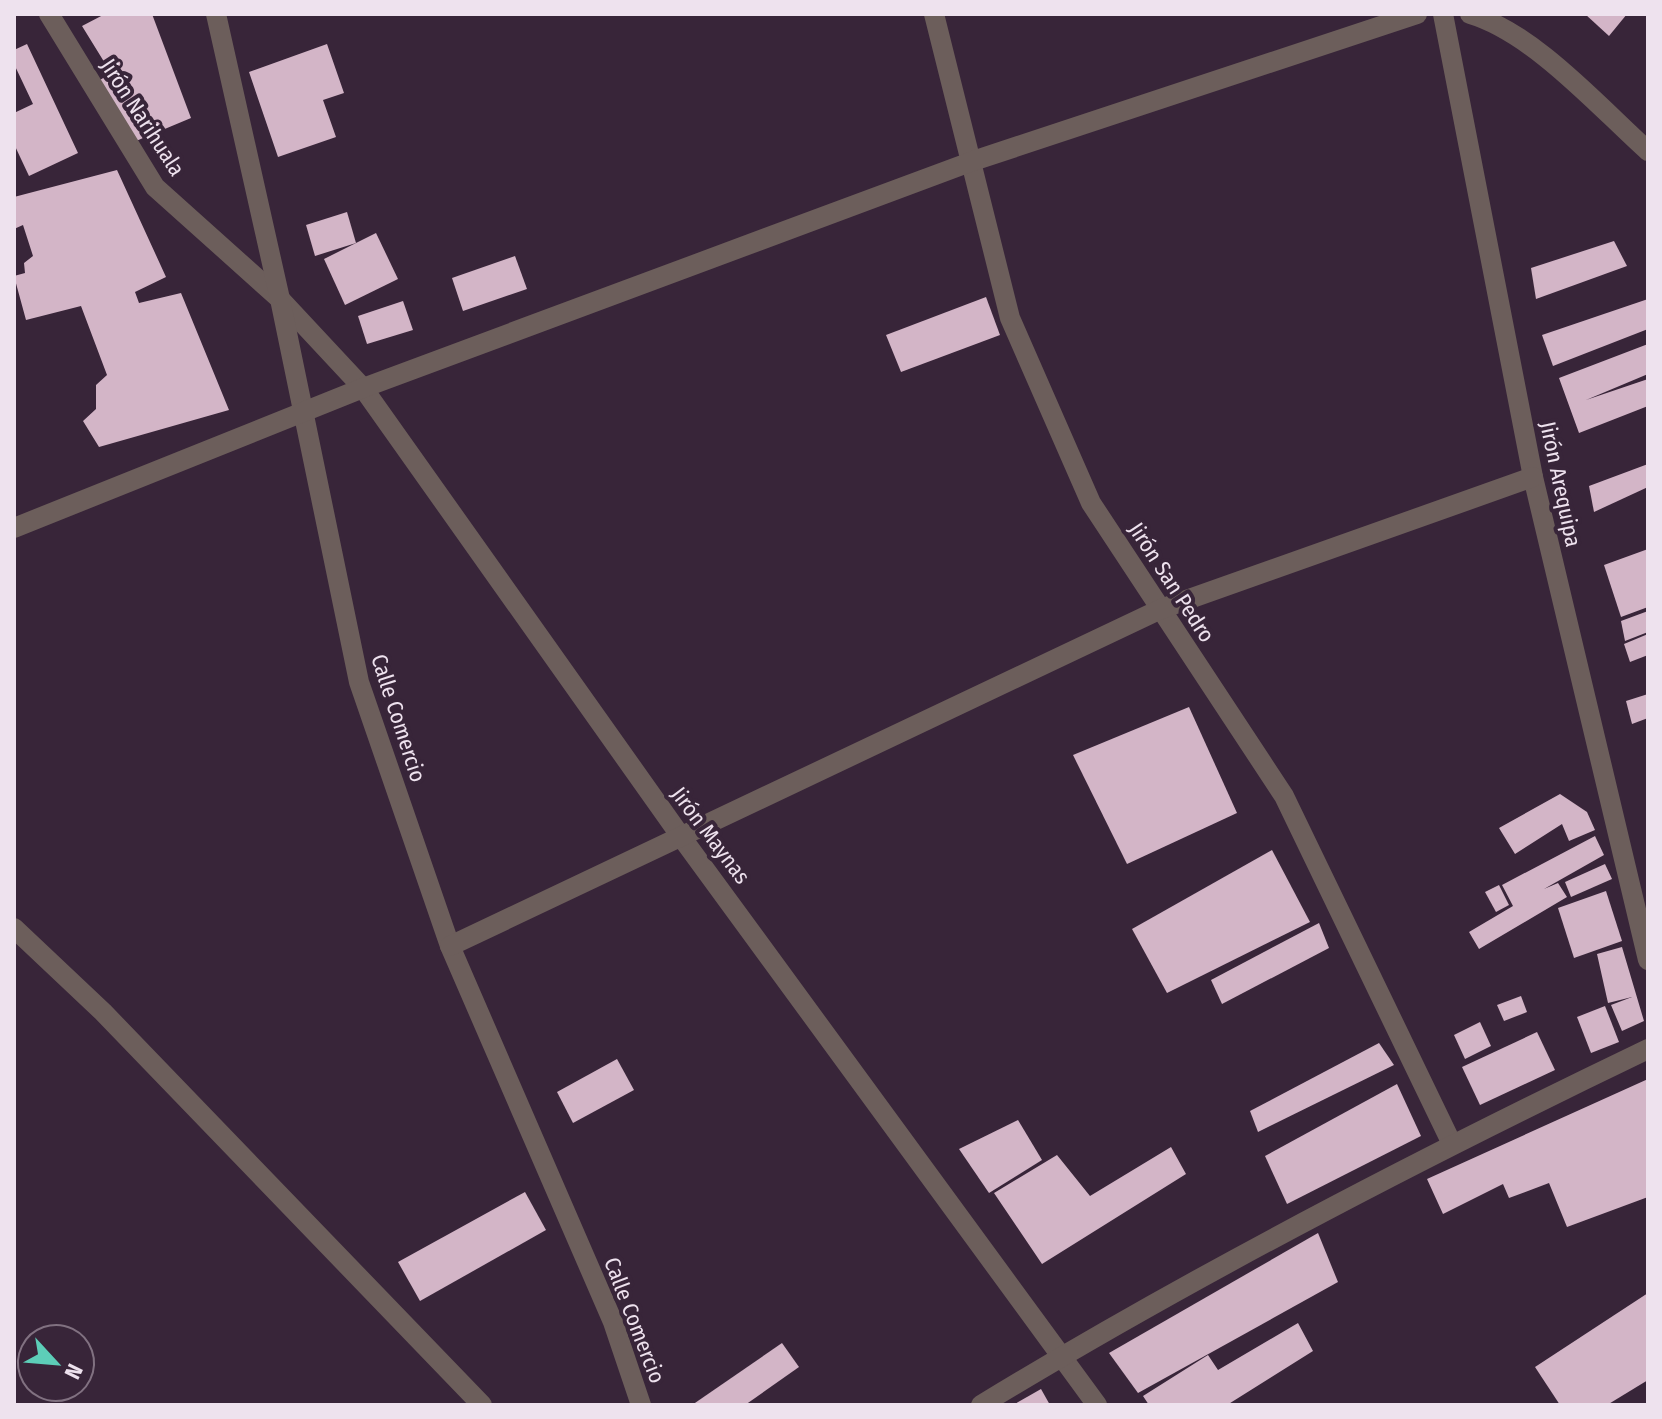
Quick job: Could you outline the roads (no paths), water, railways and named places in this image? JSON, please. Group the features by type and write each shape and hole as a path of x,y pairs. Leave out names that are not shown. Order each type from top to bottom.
{"street":[{"name":"Jirón Narihuala","path":"49,14 155,187 280,299"},
{"name":"Calle Comercio","path":"216,14 280,299 301,414 359,682 450,946 613,1322 641,1405"},
{"name":"Jirón San Pedro","path":"934,14 1010,318 1091,503 1284,796 1452,1144"},
{"path":"14,528 363,388 973,161 1417,14"},
{"name":"Jirón Arequipa","path":"1443,14 1533,477 1648,960"},
{"path":"1470,14 1485,18 1522,41 1648,151"},
{"name":"Jirón Maynas","path":"280,299 363,388 682,838 1097,1405"},
{"path":"450,946 1161,609 1533,477"},
{"path":"14,928 103,1012 482,1405"},
{"path":"981,1405 1060,1357 1452,1144 1648,1049"}]}
